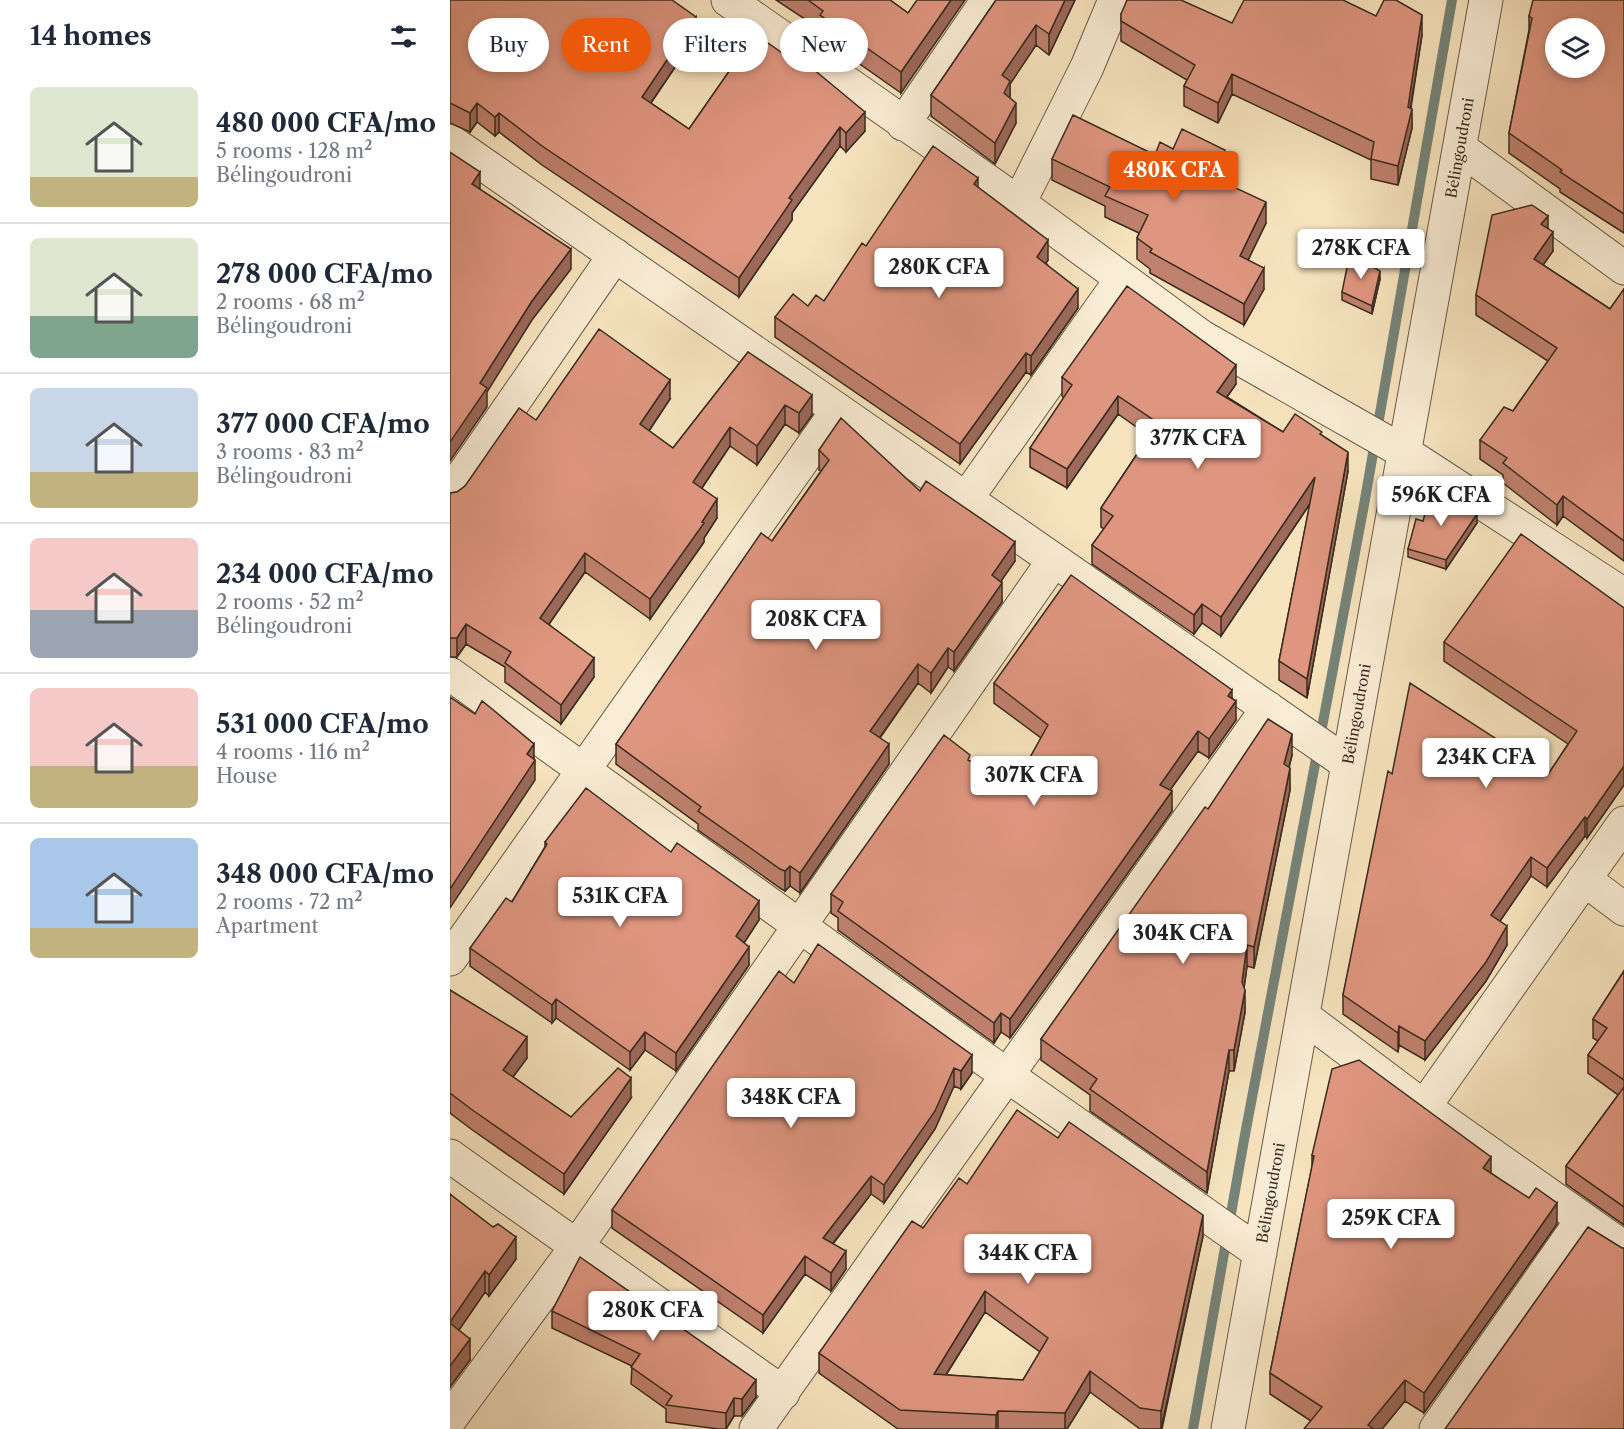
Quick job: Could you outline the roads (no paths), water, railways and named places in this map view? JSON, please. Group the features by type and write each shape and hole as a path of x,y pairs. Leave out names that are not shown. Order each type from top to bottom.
{"street":[{"path":"728,0 1019,203 1121,280 1202,337 1404,452 1624,595"},
{"path":"903,124 988,0"},
{"path":"1019,203 1087,67 1115,0"},
{"name":"Bélingoudroni","path":"1228,1429 1486,0"},
{"path":"450,141 1348,764"},
{"path":"1460,148 1624,268"},
{"path":"450,494 615,255"},
{"path":"966,499 1121,280"},
{"path":"450,958 837,410"},
{"path":"450,1419 578,1246 1054,560"},
{"path":"450,674 1008,1076 1260,1253"},
{"path":"756,1429 1268,708"},
{"path":"1424,1107 1624,823"},
{"path":"1584,879 1624,909"},
{"path":"1303,1016 1424,1107 1624,1248"},
{"path":"450,1156 783,1393"},
{"path":"1436,1429 1583,1219"}],"waterway":[{"path":"1193,1429 1244,1140 1364,505 1452,0"}]}
